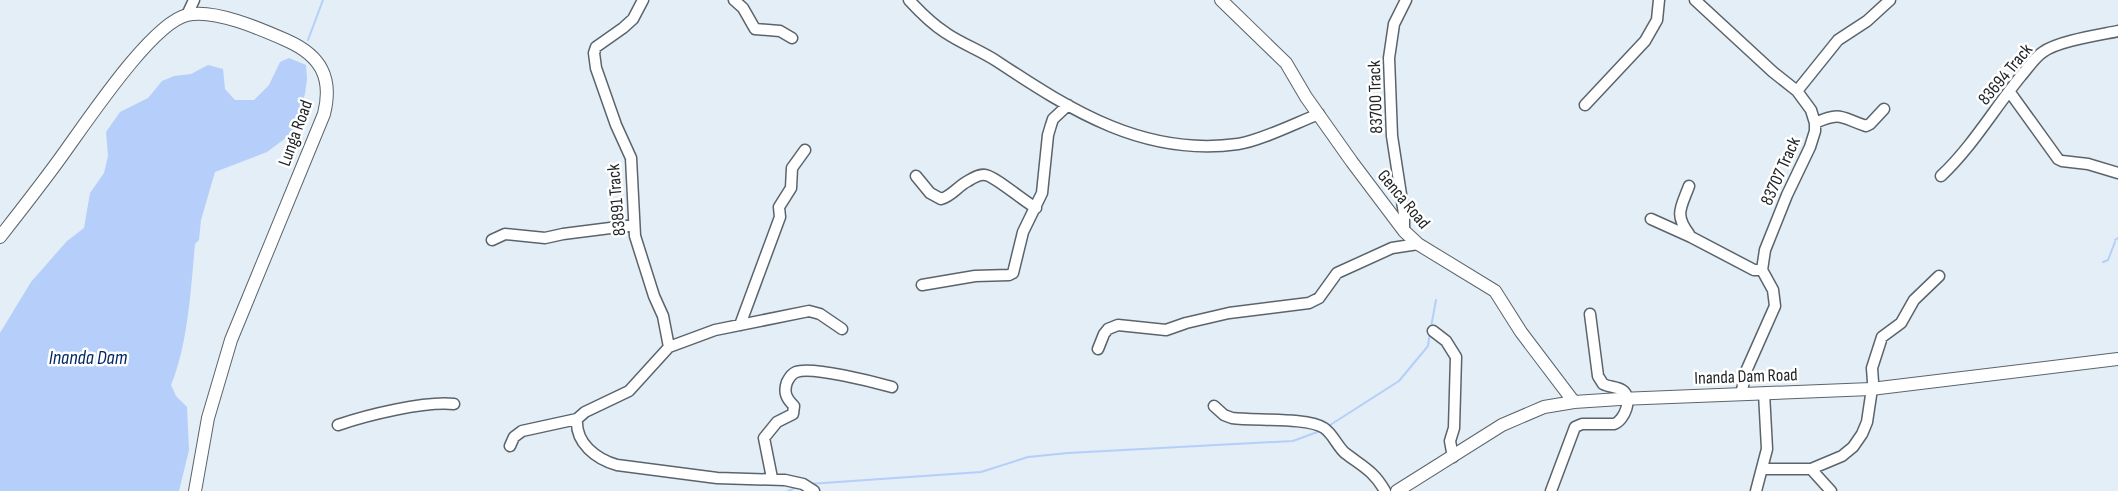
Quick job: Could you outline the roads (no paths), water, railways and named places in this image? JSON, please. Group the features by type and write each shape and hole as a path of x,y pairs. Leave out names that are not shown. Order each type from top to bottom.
{"street":[{"path":"0,237 53,169 100,103 148,44 165,26 187,15 194,0"},
{"name":"83891 Track","path":"643,0 633,19 596,47 594,53 596,68 609,108 631,158 634,225 638,250 663,316 669,347"},
{"path":"734,0 743,8 754,29 780,31 792,38"},
{"path":"909,0 927,19 948,34 991,57 1037,88 1106,124 1135,136 1174,144 1240,144 1319,114"},
{"name":"Genca Road","path":"1221,0 1286,63 1306,97 1376,196 1404,231 1419,244 1495,291 1521,332 1574,402"},
{"name":"83700 Track","path":"1404,231 1404,214 1392,136 1389,75 1391,40 1395,24 1406,0"},
{"path":"1585,105 1645,41 1657,20 1659,0"},
{"name":"83707 Track","path":"1695,0 1797,91 1810,110 1815,123 1810,147 1787,195 1765,250 1762,270"},
{"path":"1797,91 1838,40 1867,21 1890,0"},
{"name":"Lunga Road","path":"187,15 213,15 241,23 301,47 320,64 327,88 324,114 231,340 208,418 195,491"},
{"name":"83694 Track","path":"1941,176 1980,132 2009,91 2042,52 2054,46 2118,30"},
{"path":"2009,91 2058,159 2118,173"},
{"path":"922,285 955,279 1012,274 1023,232 1042,193 1051,125 1053,119 1068,105"},
{"path":"1815,123 1838,115 1866,126 1884,109"},
{"path":"740,325 780,217 779,207 791,188 792,168 805,150"},
{"path":"916,176 930,193 941,199 949,196 968,180 986,175 995,178 1036,208"},
{"path":"1689,186 1678,214 1680,223 1691,237"},
{"path":"1650,219 1691,237 1754,270 1762,270 1773,290 1775,306 1747,369 1741,394"},
{"path":"492,240 505,234 545,238 634,225"},
{"path":"1098,349 1108,329 1118,325 1166,330 1186,323 1229,314 1309,303 1319,298 1331,279 1340,272 1392,248 1419,244"},
{"path":"1763,469 1811,469 1842,456 1857,440 1867,422 1872,368 1882,338 1901,323 1914,300 1939,276"},
{"path":"510,446 514,437 522,431 577,418 629,391 669,347 715,330 809,311 815,312 842,329"},
{"path":"1551,491 1575,427 1582,424 1618,423 1624,417 1627,399 1624,391 1603,384 1598,376 1590,314"},
{"path":"1432,331 1446,341 1456,357 1455,428 1450,441 1453,457"},
{"name":"Inanda Dam Road","path":"1397,491 1502,425 1544,407 1574,402 1627,399 1871,389 2118,359"},
{"path":"772,478 764,438 777,422 793,414 794,406 787,400 785,389 793,373 799,371 831,373 892,387"},
{"path":"1756,491 1767,449 1764,393"},
{"path":"338,425 405,409 442,403 454,404"},
{"path":"1214,406 1224,415 1232,418 1306,422 1319,425 1330,433 1342,450 1375,475 1384,491"},
{"path":"577,418 577,428 587,447 606,462 717,478 772,478 803,484 814,491"},
{"path":"1811,469 1831,491"}],"water":[{"name":"Inanda Dam","path":"289,58 306,65 307,79 305,94 291,134 267,152 215,172 201,220 199,240 195,244 185,334 171,385 176,396 187,407 189,450 179,491 0,491 0,333 31,282 67,241 84,228 90,193 104,173 108,156 106,132 120,112 148,98 162,81 174,76 191,74 208,65 223,69 225,89 235,100 254,100 269,85 280,62"}],"waterway":[{"path":"308,40 323,0"},
{"path":"2103,262 2108,260 2115,242"},
{"path":"1431,327 1436,300"},
{"path":"1327,427 1399,381 1428,346 1430,332"},
{"path":"809,484 981,472 1028,457 1068,453 1293,441 1320,431"},
{"path":"788,491 798,487"}]}
